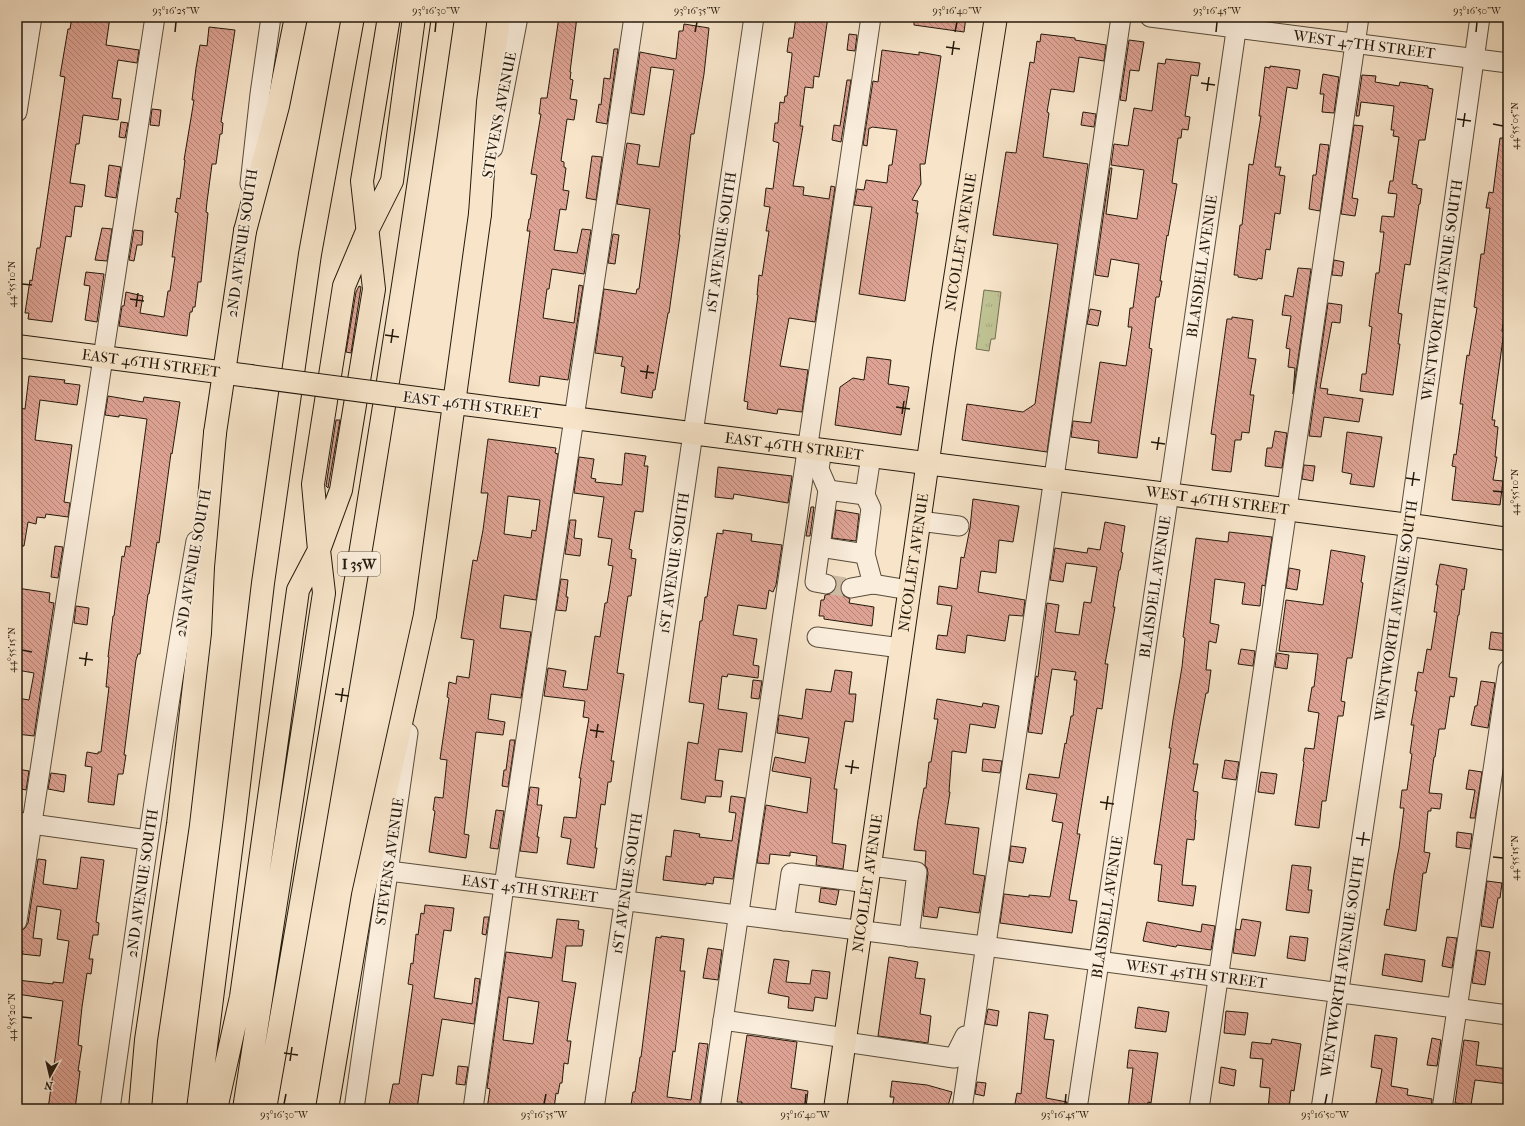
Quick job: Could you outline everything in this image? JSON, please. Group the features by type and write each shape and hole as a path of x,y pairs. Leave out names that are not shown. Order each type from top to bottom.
{"main road":[{"path":"245,231 278,106 296,17"},
{"path":"198,1109 265,567 310,254 353,17"},
{"path":"216,1109 241,997 298,590 319,550 341,490 374,289 362,181 389,17"},
{"path":"244,1109 324,593 313,484 344,286 368,229 392,181 414,17"},
{"name":"I 35W","path":"265,1109 351,612 402,294 443,17"},
{"path":"327,1109 363,895 425,615 480,214 488,102 499,17"},
{"name":"NICOLLET AVENUE","path":"835,1109 870,875 919,521 996,17"},
{"name":"2ND AVENUE SOUTH","path":"215,433 245,231"},
{"name":"EAST 46TH STREET","path":"17,346 928,463"},
{"path":"140,1109 146,1040 178,824 200,634 203,567 215,433"},
{"name":"WEST 46TH STREET","path":"928,463 1409,524 1508,539"}],"street":[{"path":"17,112 32,17"},
{"path":"17,921 24,823 102,357 154,17"},
{"name":"2ND AVENUE SOUTH","path":"245,231 260,94 271,17"},
{"name":"STEVENS AVENUE","path":"480,214 518,17"},
{"path":"473,1109 504,886 634,17"},
{"name":"1ST AVENUE SOUTH","path":"594,1109 754,17"},
{"path":"710,1109 738,916 814,449 871,17"},
{"path":"962,1109 984,946 1121,17"},
{"name":"WEST 47TH STREET","path":"1150,17 1237,23 1355,44 1508,63"},
{"path":"1200,1109 1218,977 1359,17"},
{"name":"WENTWORTH AVENUE SOUTH","path":"1321,1109 1337,993 1409,524 1480,17"},
{"name":"BLAISDELL AVENUE","path":"1077,1109 1237,23"},
{"name":"2ND AVENUE SOUTH","path":"110,1109 148,840 180,632 215,433"},
{"path":"814,449 819,469 828,490 815,582 826,584"},
{"path":"871,456 865,494 871,508 866,554 873,584"},
{"path":"828,490 865,494"},
{"path":"919,521 959,526"},
{"path":"820,548 866,554"},
{"path":"851,588 873,584 909,590"},
{"name":"STEVENS AVENUE","path":"354,1109 425,615"},
{"path":"817,637 901,648"},
{"path":"1442,1109 1508,670"},
{"path":"24,823 148,840"},
{"name":"EAST 45TH STREET","path":"389,871 862,931"},
{"path":"784,921 791,873 870,875 917,872 908,937"},
{"name":"WEST 45TH STREET","path":"862,931 1508,1015"},
{"path":"723,1020 954,1058 965,1036 972,1037"}],"green space":[{"path":"984,290 1001,292 995,339 991,339 989,351 976,349"}],"building":[{"path":"72,17 110,17 106,45 139,50 137,63 118,60 112,98 121,99 118,120 83,115 79,144 76,144 70,183 85,185 82,207 75,206 71,237 66,236 52,322 28,319 29,313 25,313 37,248 40,248 65,77 60,76 68,29 70,29"},
{"path":"559,17 577,17 570,72 570,79 573,80 570,99 577,100 574,120 567,119 561,161 564,162 564,167 566,168 563,190 569,191 566,210 560,209 554,250 577,253 582,229 591,230 584,274 552,269 549,289 547,289 543,318 574,323 579,285 583,286 568,380 540,376 539,386 509,382 530,231 527,231 537,175 531,174 541,114 539,114 541,98 547,98"},
{"path":"796,17 828,17 819,77 814,76 813,88 805,87 800,126 803,126 793,186 804,187 803,195 829,199 831,186 835,187 815,322 789,318 780,366 808,370 802,412 778,409 777,414 747,409 748,402 744,401 758,295 759,275 762,276 769,231 766,231 770,207 764,206 766,188 773,189 779,143 773,141 775,123 778,123 780,102 784,103 785,96 787,96 792,53 787,52 789,38 793,38"},
{"path":"914,17 966,17 964,32 914,25"},
{"path":"684,24 709,28 704,74 694,134 691,134 680,235 669,313 655,390 653,390 652,398 621,393 625,367 621,366 623,357 595,353 604,289 636,294 637,289 639,289 650,209 617,204 627,143 640,145 637,164 659,167 674,70 651,67 644,115 631,113 640,52 676,59 679,31 683,31"},
{"path":"209,27 235,30 221,122 223,123 222,134 220,134 216,164 212,164 206,212 208,213 201,282 198,282 195,307 193,307 192,312 190,312 187,336 119,326 126,292 143,296 140,313 164,317 168,291 170,291 175,257 172,257 178,213 175,212 177,198 180,199 184,160 194,100 192,100 196,68 200,45 207,46"},
{"path":"849,34 857,35 855,51 847,50"},
{"path":"1041,34 1075,38 1075,40 1106,45 1104,61 1079,57 1074,92 1051,89 1047,112 1049,113 1043,157 1088,164 1047,452 962,440 967,404 1023,412 1035,404 1058,244 993,235 1006,152 1016,153 1030,62 1034,63 1037,41 1040,42"},
{"path":"1129,40 1144,42 1139,71 1130,70 1126,101 1120,100"},
{"path":"614,49 618,49 607,124 596,122 599,104 601,105 604,78 610,79"},
{"path":"882,50 919,55 919,52 941,56 925,164 920,164 921,184 912,200 918,201 916,213 918,213 905,301 859,294 872,207 854,205 857,189 864,190 866,180 887,183 889,165 892,165 897,130 872,127 869,128 867,146 863,145 873,81 878,82"},
{"path":"1166,59 1200,63 1198,76 1191,75 1185,116 1190,117 1188,130 1182,129 1181,138 1178,138 1172,183 1177,184 1168,236 1167,235 1160,281 1162,281 1159,297 1156,297 1149,348 1152,349 1137,458 1098,453 1099,441 1071,437 1073,421 1091,423 1100,362 1126,366 1132,327 1128,327 1130,308 1133,308 1139,264 1111,259 1108,277 1095,275 1110,168 1112,168 1106,214 1137,219 1144,170 1111,165 1114,144 1128,146 1134,108 1152,111 1158,63 1165,64"},
{"path":"1270,66 1300,70 1297,89 1287,87 1275,167 1281,167 1279,175 1285,176 1280,214 1275,213 1270,250 1266,249 1262,279 1258,278 1257,280 1234,275 1240,225 1242,225 1249,164 1253,165 1261,116 1259,116 1265,67 1270,68"},
{"path":"1323,74 1339,77 1334,113 1322,112 1324,94 1320,94"},
{"path":"1362,75 1376,76 1375,82 1399,86 1400,82 1428,86 1428,88 1433,89 1425,140 1419,140 1412,184 1417,185 1417,188 1422,189 1410,265 1405,264 1398,313 1402,314 1398,344 1400,344 1393,395 1360,391 1362,374 1366,374 1372,327 1369,326 1376,273 1379,273 1384,232 1380,232 1382,216 1394,217 1397,194 1388,193 1390,181 1393,181 1399,137 1393,136 1394,130 1391,130 1394,106 1361,102 1359,116 1356,116"},
{"path":"847,80 851,80 841,142 832,140 834,125 840,126"},
{"path":"152,109 161,110 159,126 150,125"},
{"path":"1083,112 1096,114 1094,127 1081,125"},
{"path":"121,122 128,123 125,138 119,137"},
{"path":"1354,125 1363,126 1352,198 1358,199 1355,216 1341,214"},
{"path":"1500,138 1508,138 1508,260 1504,294 1507,294 1502,331 1504,331 1492,420 1495,420 1494,426 1498,427 1495,457 1497,457 1493,480 1503,481 1500,505 1452,500 1456,467 1452,466 1454,454 1456,455 1463,404 1460,404 1467,355 1469,356 1477,308 1474,307 1481,254 1484,254 1490,208 1486,208 1489,192 1493,193"},
{"path":"1320,144 1329,145 1320,211 1309,209 1313,175 1316,175"},
{"path":"592,156 602,157 596,200 586,198"},
{"path":"109,165 121,167 116,198 105,196"},
{"path":"102,228 112,229 107,261 95,260"},
{"path":"134,230 143,231 142,245 137,245 134,261 129,260"},
{"path":"613,234 619,235 615,264 608,263"},
{"path":"1334,260 1344,262 1342,276 1332,275"},
{"path":"1298,268 1311,269 1293,394 1295,368 1288,367 1290,349 1286,348 1291,316 1282,315 1285,295 1293,297"},
{"path":"86,272 104,274 97,322 85,320 90,286 84,285"},
{"path":"359,286 361,287 351,353 346,352 356,292"},
{"path":"1328,303 1342,305 1340,323 1332,322 1320,388 1328,389 1327,394 1363,399 1359,422 1324,417 1321,437 1309,436"},
{"path":"1090,309 1101,311 1098,326 1087,324"},
{"path":"1232,317 1253,320 1248,358 1256,359 1250,395 1254,395 1249,433 1242,432 1241,440 1235,440 1231,472 1212,470 1216,435 1211,434 1227,319 1232,319"},
{"path":"867,357 891,360 888,384 909,387 901,435 835,425 840,387 853,378 864,380"},
{"path":"29,376 65,380 64,383 80,385 77,405 40,400 35,440 72,445 64,502 70,503 68,517 46,514 45,518 37,517 36,524 28,522 24,546 17,546 17,428 19,408 25,409"},
{"path":"108,396 143,402 144,397 180,402 172,454 171,453 159,543 157,542 148,594 140,654 138,654 136,660 123,774 118,774 114,805 88,802 92,767 85,766 87,752 98,754 98,752 101,752 109,687 106,687 113,616 122,556 124,557 126,546 130,547 147,419 119,415 119,417 105,415"},
{"path":"336,420 340,420 328,488 326,486"},
{"path":"1275,431 1287,433 1282,468 1265,466 1267,448 1272,448"},
{"path":"1347,432 1382,437 1374,487 1350,484 1352,474 1342,472"},
{"path":"488,439 556,448 555,453 558,454 536,600 504,595 500,628 531,632 521,698 491,694 488,719 505,722 503,735 476,732 464,834 469,835 466,858 429,852 435,811 433,810 435,797 443,798 447,760 440,759 449,698 447,697 449,682 456,684 457,676 469,678 474,640 461,638 473,560 477,561 483,530 488,493 481,493","holes":["508,496 540,500 536,531 532,530 531,538 504,534"]},
{"path":"625,453 646,456 644,466 648,466 643,512 635,511 629,549 632,550 631,558 636,559 631,596 628,596 617,673 624,674 611,761 614,761 611,782 608,782 605,805 601,804 594,868 567,864 571,839 561,837 564,817 576,818 581,778 579,778 589,718 583,717 585,701 544,696 548,668 566,671 563,687 587,690 595,636 600,637 605,603 607,603 613,566 608,565 612,539 598,537 604,497 574,493 579,457 594,459 591,478 596,479 595,482 622,485"},
{"path":"1304,465 1315,466 1313,481 1302,479"},
{"path":"718,467 792,476 788,503 734,494 733,499 715,497"},
{"path":"973,499 1019,506 1013,542 999,540 996,573 981,571 978,592 1025,600 1023,616 1009,615 1005,641 967,635 965,653 936,649 938,635 947,636 952,606 937,604 939,586 957,589 961,557 964,558 970,528"},
{"path":"811,507 814,507 810,536 806,536"},
{"path":"836,510 859,514 856,541 832,538"},
{"path":"570,520 576,520 574,538 582,539 580,556 565,554"},
{"path":"1105,522 1125,526 1121,552 1123,553 1113,607 1115,607 1105,664 1108,664 1102,709 1097,708 1077,834 1080,834 1069,900 1077,901 1072,933 1000,923 1004,894 1029,897 1029,895 1050,897 1063,823 1052,821 1057,794 1026,789 1029,774 1059,778 1071,716 1073,716 1077,680 1074,680 1076,672 1052,669 1042,734 1028,732 1036,676 1038,677 1047,603 1059,605 1055,632 1079,635 1084,602 1091,603 1097,567 1066,563 1063,582 1050,580 1055,548 1087,553 1088,548 1100,550"},
{"path":"723,530 752,534 751,541 782,545 776,585 773,592 769,590 766,609 738,605 733,635 757,639 753,665 759,666 758,678 728,674 727,677 722,676 718,709 747,713 742,752 719,749 715,780 723,781 721,797 706,796 705,803 681,799 688,742 698,744 704,704 689,702 700,621 702,621 705,597 707,597 717,533 723,534"},
{"path":"1229,532 1272,537 1265,586 1262,585 1260,606 1242,604 1245,583 1215,579 1210,623 1219,625 1216,643 1209,641 1206,670 1211,670 1208,693 1206,693 1193,764 1198,764 1193,791 1198,792 1194,840 1187,839 1182,885 1196,886 1193,906 1158,901 1162,865 1154,864 1171,748 1169,748 1182,667 1185,638 1183,637 1196,538 1228,542"},
{"path":"55,546 63,547 58,578 51,577"},
{"path":"1331,550 1365,556 1361,582 1363,583 1352,658 1347,658 1341,701 1345,702 1343,716 1338,716 1326,801 1322,801 1319,828 1295,825 1305,748 1314,749 1319,713 1308,711 1312,687 1314,687 1318,654 1279,651 1286,600 1323,605"},
{"path":"1440,564 1467,569 1464,590 1462,589 1449,677 1457,678 1454,697 1450,696 1445,729 1439,729 1429,793 1442,794 1440,809 1431,808 1431,811 1428,811 1424,852 1430,853 1426,873 1423,873 1416,931 1384,925 1387,909 1389,910 1399,848 1404,808 1400,808 1402,790 1407,790 1412,754 1410,753 1414,725 1411,725 1417,691 1415,691 1418,672 1423,673 1427,649 1431,650 1437,612 1434,612 1438,585 1436,585"},
{"path":"1289,568 1300,570 1297,590 1286,588"},
{"path":"835,578 844,579 840,590 843,595 850,599 849,603 874,607 872,626 824,619 824,616 819,616 821,600 824,600 825,595 834,591 837,586"},
{"path":"561,579 568,580 566,611 556,610"},
{"path":"17,588 50,593 49,602 54,603 34,736 17,734 17,698 29,700 34,673 17,670"},
{"path":"76,606 89,608 87,625 74,623"},
{"path":"1491,632 1508,634 1508,651 1489,649"},
{"path":"1241,649 1255,651 1253,666 1238,664"},
{"path":"1277,653 1289,655 1287,669 1275,667"},
{"path":"835,670 852,672 849,694 856,694 853,722 845,721 834,789 837,789 832,843 846,845 843,869 816,865 817,856 790,852 790,856 770,854 769,864 757,863 766,805 807,813 811,778 772,771 775,757 805,763 809,738 777,733 779,715 802,719 806,689 831,692"},
{"path":"753,680 762,681 759,699 751,698"},
{"path":"1481,681 1495,683 1488,728 1471,725 1475,706 1477,706"},
{"path":"937,699 982,707 983,703 999,706 995,728 970,724 966,753 952,751 950,792 945,824 979,828 973,874 985,876 979,913 939,907 937,918 923,916 928,873 925,865 926,851 914,850 918,820 924,788 926,788 929,762 931,762 938,719 934,719"},
{"path":"510,740 515,740 508,787 502,786"},
{"path":"983,759 1002,761 1000,773 982,771"},
{"path":"1225,760 1239,762 1236,780 1222,778"},
{"path":"17,769 29,771 26,790 17,788"},
{"path":"1469,770 1482,772 1475,818 1470,818 1475,790 1466,789"},
{"path":"1261,772 1277,774 1274,794 1258,792"},
{"path":"51,773 66,775 64,792 48,789"},
{"path":"530,787 539,788 537,805 542,805 537,837 539,837 537,853 520,851"},
{"path":"731,796 745,798 733,879 714,877 713,884 706,883 706,885 663,880 666,856 671,857 674,830 700,834 699,837 732,841 736,813 729,812"},
{"path":"496,810 504,811 498,849 490,848"},
{"path":"1457,832 1472,834 1470,849 1456,847"},
{"path":"1011,846 1026,848 1023,863 1009,861"},
{"path":"81,857 104,860 96,922 99,923 98,935 93,935 89,959 93,959 91,974 87,973 82,1007 78,1045 82,1046 78,1071 80,1071 75,1109 48,1109 63,1001 17,994 17,980 53,984 53,982 63,983 69,941 57,939 61,910 37,906 33,938 42,939 40,956 22,954 23,951 17,950 17,932 25,928 28,923 38,859 46,860 43,884 77,889"},
{"path":"1292,865 1311,867 1308,890 1312,890 1309,913 1286,910"},
{"path":"1487,881 1502,883 1493,928 1481,926"},
{"path":"821,888 839,890 836,905 819,902"},
{"path":"425,905 454,908 451,931 444,930 434,998 472,1004 475,978 480,979 474,1024 442,1019 433,1076 422,1074 417,1109 389,1105 393,1084 399,1084 413,985 408,984 411,963 413,964 416,934 418,935 421,913 424,914"},
{"path":"484,917 489,917 486,935 482,934"},
{"path":"557,919 579,921 578,929 584,930 582,946 566,946 562,981 576,983 567,1041 571,1041 568,1064 564,1063 562,1083 560,1083 558,1094 556,1093 554,1109 487,1109 490,1089 487,1088 506,952 552,958","holes":["508,997 539,1002 533,1044 503,1040"]},
{"path":"1242,919 1261,922 1255,956 1233,953 1236,929 1240,930"},
{"path":"1147,922 1201,932 1202,924 1215,926 1211,950 1177,945 1176,947 1143,941"},
{"path":"661,936 684,939 680,971 685,971 675,1052 673,1051 667,1097 691,1100 699,1043 708,1044 699,1109 661,1109 631,1105 633,1092 635,1092 641,1057 656,937 661,938"},
{"path":"1290,936 1308,938 1305,961 1287,958"},
{"path":"1447,937 1457,938 1452,968 1442,966"},
{"path":"708,948 722,950 718,980 703,978"},
{"path":"1477,950 1490,952 1485,985 1472,983"},
{"path":"1385,954 1425,960 1422,982 1382,975"},
{"path":"889,957 918,962 915,978 925,979 920,1014 931,1016 928,1043 878,1036"},
{"path":"774,959 789,961 786,982 810,984 812,970 830,972 827,999 815,997 813,1011 788,1008 789,997 768,993"},
{"path":"1138,1007 1169,1012 1166,1032 1135,1028"},
{"path":"988,1009 999,1011 997,1026 985,1024"},
{"path":"1226,1011 1248,1013 1245,1035 1224,1033"},
{"path":"1029,1012 1048,1015 1044,1039 1054,1040 1046,1098 1067,1102 1066,1109 1014,1109 1017,1093 1021,1094"},
{"path":"747,1035 797,1042 791,1088 808,1091 806,1107 788,1104 787,1109 741,1109 742,1102 737,1102"},
{"path":"1375,1035 1397,1038 1391,1086 1408,1089 1407,1095 1432,1099 1431,1109 1375,1109 1382,1069 1371,1067"},
{"path":"1432,1038 1441,1040 1437,1066 1427,1065"},
{"path":"1272,1039 1301,1044 1294,1091 1291,1090 1289,1109 1268,1109 1270,1088 1260,1087 1263,1059 1250,1058 1252,1042 1271,1044"},
{"path":"1464,1040 1479,1042 1476,1065 1508,1069 1508,1084 1475,1080 1471,1105 1455,1103"},
{"path":"1129,1050 1158,1053 1151,1103 1148,1102 1147,1109 1128,1109 1133,1068 1127,1068"},
{"path":"458,1066 468,1067 465,1085 456,1084"},
{"path":"1221,1067 1236,1070 1234,1086 1219,1083"},
{"path":"892,1081 927,1085 952,1092 947,1109 892,1109 894,1097 890,1097"},
{"path":"977,1082 986,1083 984,1096 975,1094"}],"tunnel":[{"path":"826,584 851,588"}]}
